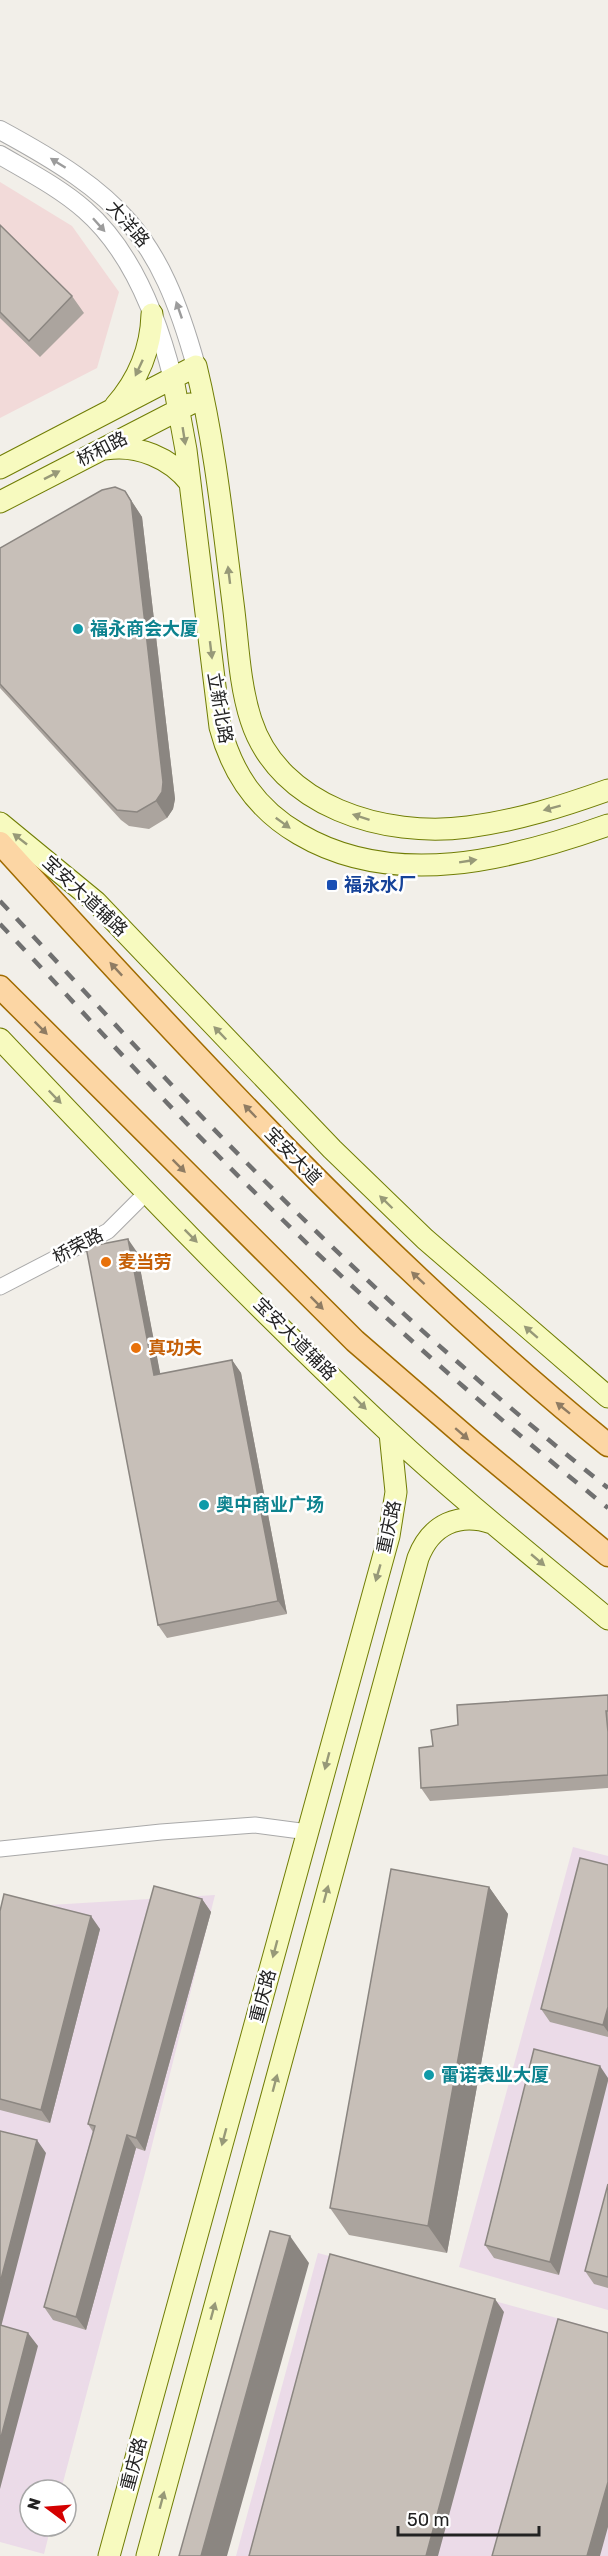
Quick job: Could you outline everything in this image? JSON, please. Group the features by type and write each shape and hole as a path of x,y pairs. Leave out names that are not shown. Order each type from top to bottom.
{"main road":[{"path":"107,413 124,396 143,362 149,341 152,314"},
{"name":"桥和路","path":"0,468 196,366"},
{"name":"立新北路","path":"196,366 204,397 247,705 263,748 284,775 311,796 345,812 376,822 437,829 504,821 608,790"},
{"name":"立新北路","path":"173,379 190,483 222,734 229,757 241,780 270,814 295,832 325,847 375,863 403,866 470,861 581,835 608,825"},
{"name":"桥和路","path":"0,502 204,397"},
{"path":"99,450 123,449 155,456 172,464 190,483"},
{"name":"宝安大道辅路","path":"0,823 96,902 324,1140 425,1239 608,1397"},
{"name":"宝安大道","path":"0,843 170,1028 309,1173 521,1374 608,1445"},
{"path":"0,987 355,1341 608,1555"},
{"name":"宝安大道辅路","path":"0,1039 147,1193 390,1433 492,1523 608,1619"},
{"name":"重庆路","path":"109,2556 393,1516 396,1483 390,1433"},
{"name":"重庆路","path":"147,2556 423,1544 434,1531 449,1522 478,1518 492,1523"},
{"path":"347,1684 381,1693"}],"street":[{"name":"大洋路","path":"0,130 53,159 92,186 135,228 156,257 174,295 196,366"},
{"name":"大洋路","path":"0,155 65,194 102,226 127,261 152,314 173,379"},
{"name":"桥荣路","path":"0,1287 108,1232 147,1193"},
{"path":"0,1849 161,1832 255,1826 308,1832"}],"shaded area":[{"path":"0,182 72,226 119,292 97,368 0,418"},
{"path":"573,1847 608,1856 608,2310 459,2267"},
{"path":"215,1895 145,2173 64,2478 18,2478 18,2538 48,2538 44,2554 0,2542 0,1908"},
{"path":"318,2253 608,2332 608,2556 236,2556"}],"building":[{"path":"0,225 72,296 29,341 0,312"},
{"name":"福永商会大厦","path":"115,487 125,491 131,501 163,782 162,792 156,801 137,812 117,810 0,684 0,548 102,490"},
{"name":"奥中商业广场","path":"128,1239 154,1375 232,1360 278,1601 158,1625 86,1247"},
{"path":"608,1695 608,1711 606,1711 608,1775 421,1788 419,1748 433,1746 431,1730 458,1725 457,1705"},
{"path":"580,1858 608,1865 608,2007 603,2025 541,2009"},
{"name":"雷诺表业大厦","path":"391,1869 489,1887 428,2226 330,2208"},
{"path":"154,1886 202,1899 136,2138 127,2135 76,2317 44,2307 95,2126 88,2124"},
{"path":"4,1894 91,1916 41,2110 0,2099 0,1911"},
{"path":"534,2049 600,2066 550,2262 485,2245"},
{"path":"0,2131 37,2140 0,2283"},
{"path":"608,2184 608,2277 585,2271"},
{"path":"270,2231 290,2236 201,2556 179,2556"},
{"path":"330,2254 495,2299 426,2556 249,2556"},
{"path":"558,2319 608,2333 608,2482 587,2556 492,2556"},
{"path":"0,2325 28,2333 0,2441"}],"railway":[{"path":"0,901 205,1120 301,1217 400,1311 608,1488"},
{"path":"0,924 170,1106 294,1231 448,1373 608,1508"}],"place":[{"name":"福永商会大厦","path":"78,629"},
{"name":"福永水厂","path":"332,885"},
{"name":"麦当劳","path":"106,1262"},
{"name":"真功夫","path":"136,1348"},
{"name":"奥中商业广场","path":"204,1505"},
{"name":"雷诺表业大厦","path":"429,2075"}]}
